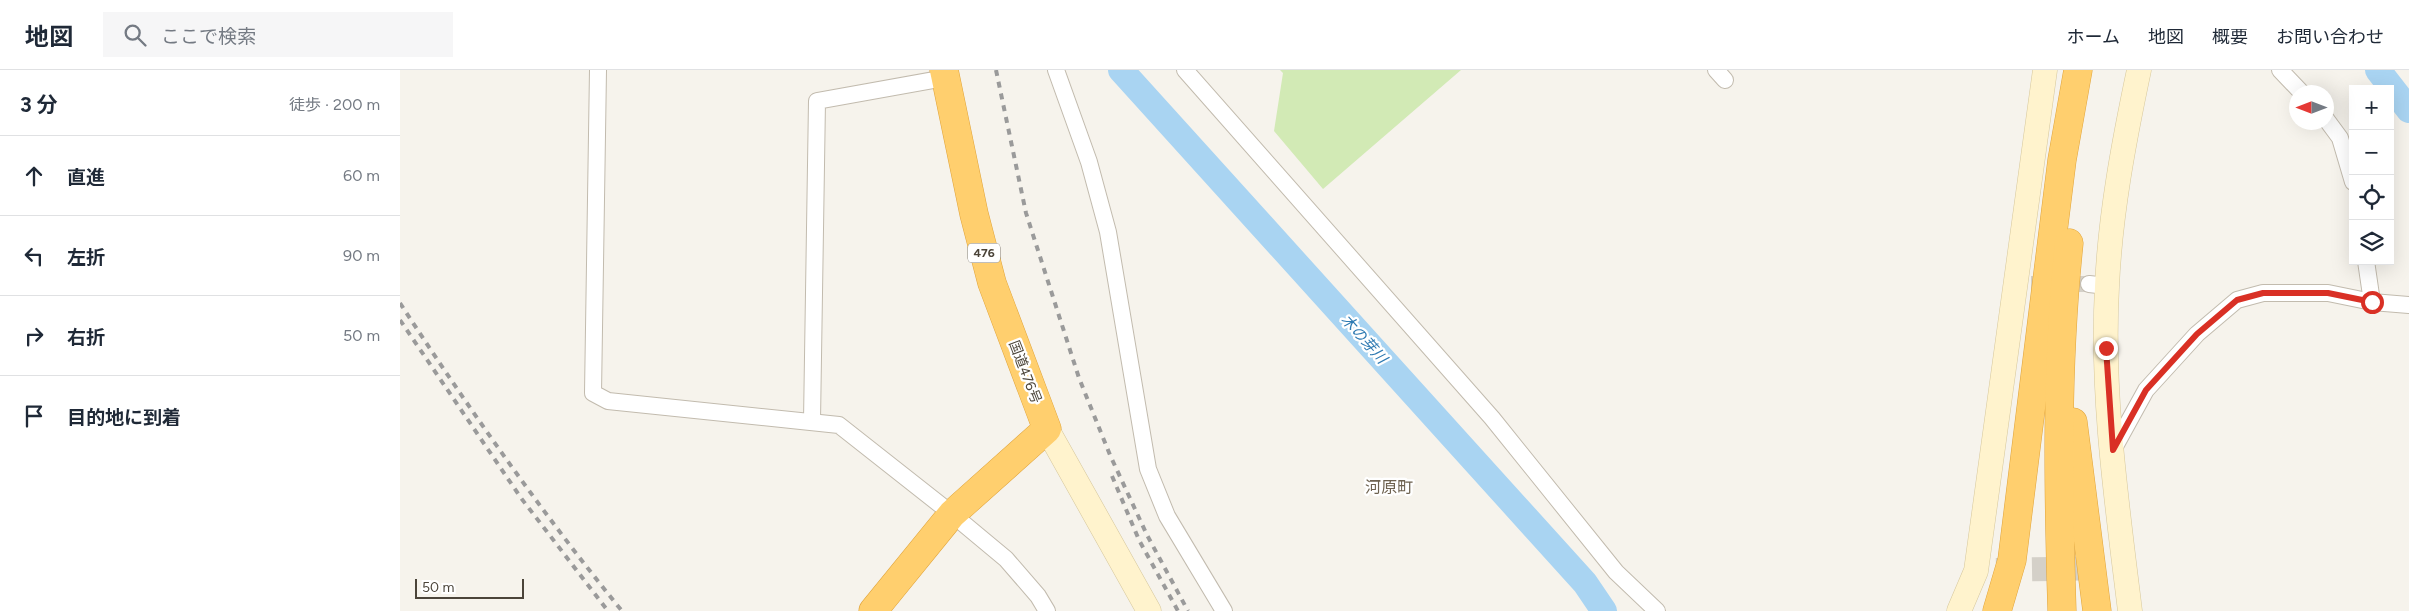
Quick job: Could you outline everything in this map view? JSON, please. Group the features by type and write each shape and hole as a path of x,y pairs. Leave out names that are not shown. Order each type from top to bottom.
{"highway":[{"path":"1997,611 2012,560 2056,209 2078,70"},
{"path":"2062,611 2057,439 2068,258 2081,150 2095,70"},
{"name":"国道476号","path":"945,74 974,214 992,283 1047,429"},
{"path":"2047,611 2043,480 2044,394 2056,209"},
{"path":"2068,258 2068,330 2072,410 2097,611"},
{"path":"873,611 952,514 1047,429"}],"street":[{"path":"598,70 593,393 608,401 839,425 1006,559 1038,596 1047,611"},
{"path":"1056,70 1089,162 1108,232 1148,469 1167,516 1224,611"},
{"path":"1185,70 1492,418 1616,572 1657,611"},
{"path":"1959,611 1986,571 2022,283 2045,70"},
{"path":"2130,611 2114,567 2113,450 2106,348 2098,285 2139,70"},
{"path":"2280,70 2294,85"},
{"path":"812,422 817,101 945,74"},
{"path":"2334,130 2340,138 2351,175"},
{"path":"2367,265 2372,302"},
{"path":"2113,450 2146,390 2197,334 2237,300 2263,293 2328,293 2372,302 2409,305"},
{"path":"1047,429 1150,611"}],"green space":[{"path":"1280,70 1461,70 1323,189 1274,131 1283,73"}],"waterway":[{"name":"木の芽川","path":"1121,70 1585,583 1604,611"},
{"path":"2378,70 2409,110"}],"tunnel":[{"path":"2031,284 2089,284"},
{"path":"1996,570 2103,568"}],"railway":[{"path":"996,70 1026,213 1079,378 1110,455 1147,535 1188,611"},
{"path":"400,303 507,460 622,611"},
{"path":"400,320 521,498 608,611"},
{"path":"1112,476 1139,540 1178,611"}],"district":[{"name":"河原町","path":"1389,487"}],"route":[{"path":"2106,348 2109,420 2113,450 2146,390 2197,334 2237,300 2263,293 2328,293 2372,302"}]}
